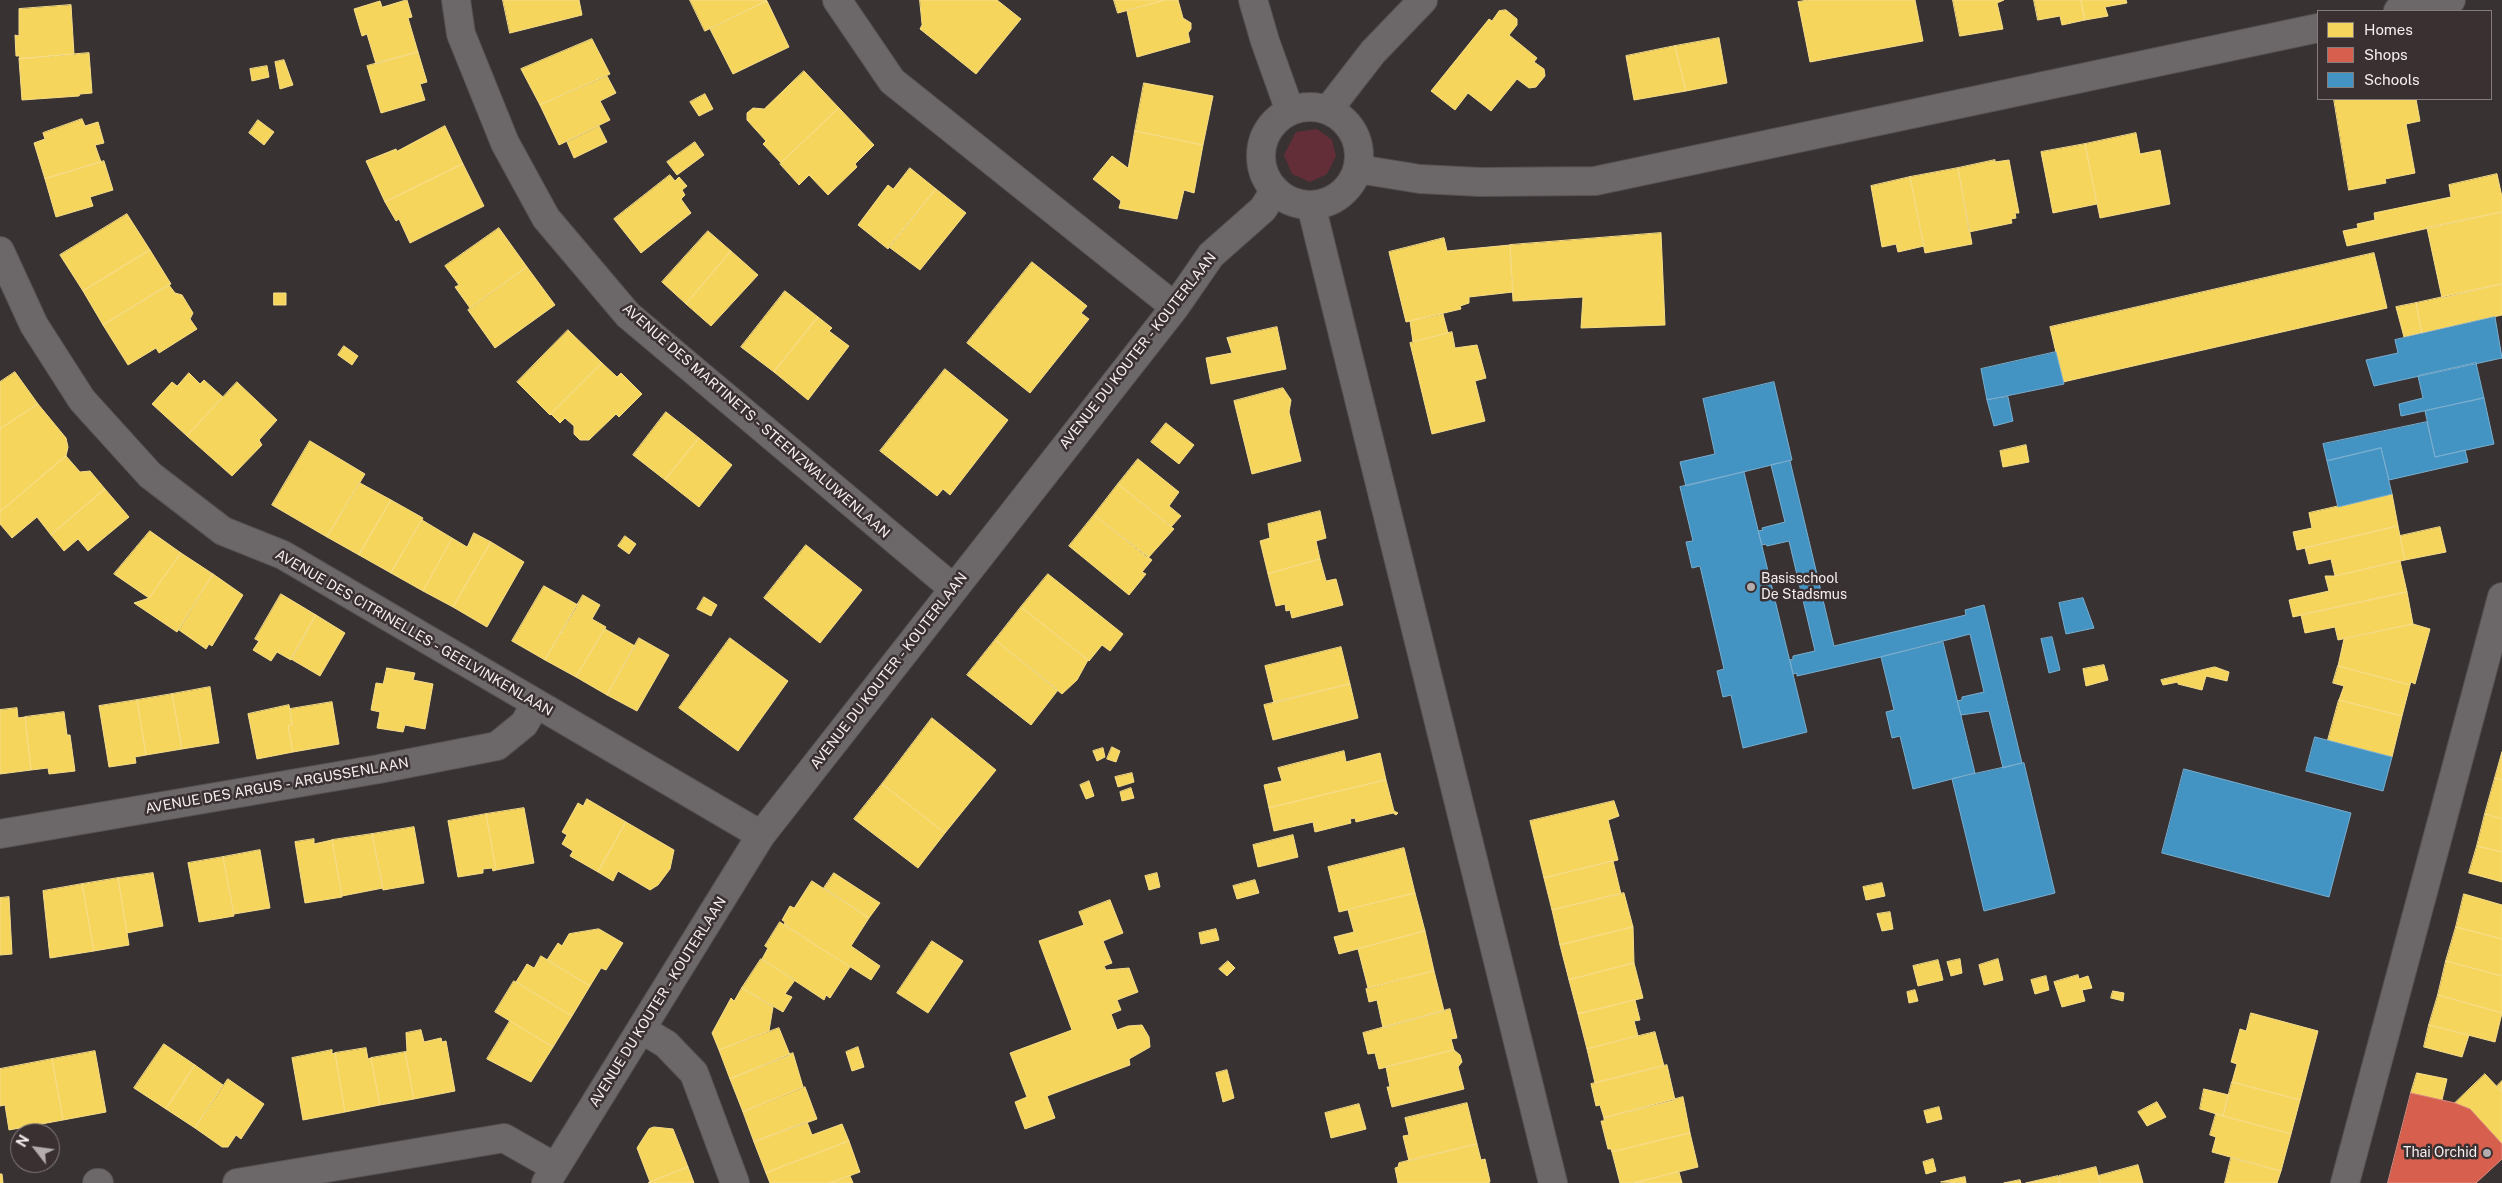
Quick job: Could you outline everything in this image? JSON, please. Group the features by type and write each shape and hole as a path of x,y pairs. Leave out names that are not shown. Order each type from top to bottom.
{"street":[{"name":"AVENUE DES MARTINETS - STEENZWALUWENLAAN","path":"456,0 461,34 505,143 546,218 616,300 643,328 954,588"},
{"path":"837,0 892,81 1175,307"},
{"path":"1253,0 1265,42 1290,111"},
{"path":"1328,110 1373,52 1424,0"},
{"path":"2403,10 2451,0"},
{"path":"1358,170 1420,179 1480,182 1595,182 2317,28"},
{"path":"1302,107 1328,110 1344,120 1354,134 1360,152 1358,170 1351,184 1340,195 1326,202 1311,205 1298,204 1275,190 1266,177 1262,162 1262,147 1268,132 1277,120 1290,111 1302,107"},
{"name":"AVENUE DU KOUTER - KOUTERLAAN","path":"550,1175 761,835 1175,307 1211,255 1263,209 1275,190"},
{"path":"1311,205 1552,1183"},
{"name":"AVENUE DES CITRINELLES - GEELVINKENLAAN","path":"0,251 34,326 82,400 150,475 223,531 283,555 761,835"},
{"path":"2345,1183 2502,597"},
{"name":"AVENUE DES ARGUS - ARGUSSENLAAN","path":"0,834 370,771 497,746 524,724 536,704"},
{"path":"641,1029 666,1044 694,1073 735,1183"},
{"path":"237,1183 504,1138 550,1175"}],"shaded area":[{"path":"1317,129 1332,140 1336,156 1327,174 1310,182 1292,174 1284,155 1296,132"}],"building: Homes":[{"path":"407,0 412,17 408,18 418,52 376,64 367,34 362,36 354,9 380,1 382,7"},
{"path":"503,0 579,0 582,15 510,33"},
{"path":"690,0 766,0 767,1 705,31"},
{"path":"920,0 997,0 1021,19 976,74 920,29 922,25"},
{"path":"1114,0 1165,0 1118,13"},
{"path":"1165,0 1178,0 1183,18 1191,23 1191,29 1188,33 1190,42 1137,57 1127,11"},
{"path":"1808,0 1915,0 1923,41 1810,62 1798,2"},
{"path":"1953,0 2004,0 1997,3 2003,29 1960,36"},
{"path":"2034,0 2081,0 2085,20 2062,25 2060,16 2038,20"},
{"path":"2081,0 2126,0 2127,3 2105,7 2108,16 2085,20"},
{"path":"767,1 789,47 733,74 710,29"},
{"path":"71,5 74,54 19,59 20,56 16,56 15,35 19,36 19,9"},
{"path":"1506,10 1517,19 1517,25 1509,35 1537,58 1534,62 1544,69 1545,76 1536,87 1529,88 1517,79 1491,111 1468,93 1455,110 1431,91 1489,19 1492,21 1499,11"},
{"path":"1719,38 1727,83 1686,91 1675,46"},
{"path":"592,39 610,74 540,105 521,69"},
{"path":"1675,46 1686,91 1634,100 1626,56"},
{"path":"418,52 427,82 420,84 425,100 381,113 367,66"},
{"path":"89,53 92,93 80,94 79,96 22,100 19,59"},
{"path":"284,60 293,85 280,89 275,62"},
{"path":"267,66 269,77 252,81 250,69"},
{"path":"804,71 839,108 781,163 763,144 766,141 747,120 747,113 753,108 764,109"},
{"path":"607,76 616,93 600,101 610,120 559,145 540,105"},
{"path":"1144,83 1213,96 1203,145 1135,131"},
{"path":"705,94 713,109 699,116 690,102"},
{"path":"2334,100 2416,100 2420,121 2406,124 2415,173 2385,179 2386,183 2349,190"},
{"path":"839,108 874,145 855,164 857,167 828,195 809,175 799,185 780,164"},
{"path":"82,119 85,126 98,122 104,143 95,145 101,162 45,179 34,143 45,139 43,133"},
{"path":"258,120 274,132 264,145 249,133"},
{"path":"445,126 463,164 385,202 366,161 396,149 397,151"},
{"path":"599,126 607,142 574,158 567,142"},
{"path":"1135,131 1203,145 1194,193 1184,190 1177,219 1119,208 1121,201 1093,179 1112,156 1128,168"},
{"path":"2136,133 2140,154 2160,150 2170,204 2100,218 2085,144"},
{"path":"695,142 704,155 677,175 667,162"},
{"path":"2085,144 2097,204 2053,213 2041,152"},
{"path":"1995,160 1995,162 2009,160 2019,213 2015,213 2016,218 2011,219 2012,223 1969,232 1958,168"},
{"path":"104,161 113,190 90,197 93,206 56,217 45,179"},
{"path":"463,164 484,206 410,243 399,219 396,221 385,202"},
{"path":"910,168 936,189 888,249 858,225 888,185 893,189"},
{"path":"1958,168 1972,244 1925,253 1910,177"},
{"path":"2497,174 2502,197 2502,212 2347,246 2343,231 2358,228 2357,224 2375,220 2374,213 2451,197 2449,185"},
{"path":"670,175 675,181 679,177 687,186 682,190 685,195 681,199 691,213 641,253 614,219"},
{"path":"1910,177 1924,246 1898,252 1896,244 1882,247 1871,186"},
{"path":"936,189 966,213 920,270 889,247"},
{"path":"2502,212 2502,284 2442,298 2427,228"},
{"path":"127,214 150,250 83,291 60,255"},
{"path":"499,228 527,267 470,308 455,287 459,285 445,266"},
{"path":"708,231 731,251 686,304 662,282"},
{"path":"1661,233 1665,325 1581,328 1583,297 1513,301 1510,245"},
{"path":"1444,238 1447,251 1510,245 1513,292 1469,297 1469,303 1460,306 1461,309 1406,322 1389,252"},
{"path":"150,250 171,284 103,325 83,291"},
{"path":"731,251 758,275 711,326 686,304"},
{"path":"2374,253 2387,308 2063,382 2050,327"},
{"path":"1032,262 1087,306 1081,313 1089,319 1030,393 967,343"},
{"path":"527,267 555,305 495,348 468,310"},
{"path":"2502,284 2502,315 2422,333 2416,303"},
{"path":"169,285 175,293 182,295 193,313 190,319 197,329 159,353 156,348 128,365 103,325"},
{"path":"785,291 818,317 774,372 741,347"},
{"path":"274,293 286,293 286,305 274,305"},
{"path":"2416,303 2422,333 2404,337 2396,307"},
{"path":"1443,314 1448,333 1413,342 1410,321"},
{"path":"818,317 832,328 829,331 849,346 808,400 774,372"},
{"path":"1277,327 1286,369 1211,384 1206,358 1232,353 1227,338"},
{"path":"568,330 602,363 550,415 517,382"},
{"path":"1452,332 1455,348 1477,345 1486,378 1475,381 1485,421 1432,434 1410,343"},
{"path":"344,346 358,356 352,365 338,355"},
{"path":"602,363 617,377 621,373 642,394 619,417 616,414 589,440 580,440 574,434 574,426 565,418 560,423 551,414"},
{"path":"945,369 1008,420 950,495 943,489 937,496 880,451"},
{"path":"15,372 38,404 0,429 0,382"},
{"path":"189,373 200,384 204,380 223,397 187,436 152,404 172,382 177,386"},
{"path":"237,382 277,420 259,440 262,445 232,476 187,436"},
{"path":"1283,388 1291,400 1289,412 1301,461 1252,474 1234,401"},
{"path":"38,404 66,438 68,447 66,456 0,512 0,429"},
{"path":"666,412 699,438 665,480 633,455"},
{"path":"1166,423 1194,445 1179,464 1151,442"},
{"path":"699,438 732,465 699,507 665,480"},
{"path":"310,441 365,474 327,537 272,505"},
{"path":"2026,445 2029,462 2003,467 2000,451"},
{"path":"66,456 80,472 90,471 105,489 51,535 37,517 12,538 0,524 0,512"},
{"path":"1138,459 1179,492 1169,506 1181,516 1171,527 1118,484"},
{"path":"360,483 391,500 359,555 327,537"},
{"path":"1118,484 1174,529 1148,558 1094,515"},
{"path":"105,489 129,517 88,551 78,539 64,551 51,535"},
{"path":"2392,494 2398,526 2297,550 2293,532 2312,528 2309,513"},
{"path":"391,500 423,518 391,573 359,555"},
{"path":"1320,511 1326,538 1316,541 1320,559 1268,574 1260,541 1270,538 1268,524"},
{"path":"1094,515 1152,560 1142,572 1146,574 1129,595 1069,546"},
{"path":"422,520 452,538 423,591 391,573"},
{"path":"2398,526 2405,560 2335,576 2331,559 2309,564 2305,548"},
{"path":"2440,527 2446,552 2405,560 2400,536"},
{"path":"150,531 181,553 149,598 114,574"},
{"path":"474,533 491,542 453,607 423,591 452,538 467,547"},
{"path":"625,536 636,544 629,554 618,546"},
{"path":"491,542 524,562 487,627 453,607"},
{"path":"806,545 862,590 820,643 764,598"},
{"path":"181,553 213,574 177,632 134,603 149,598"},
{"path":"1320,559 1326,581 1336,579 1343,605 1292,618 1290,610 1286,611 1285,604 1276,606 1268,574"},
{"path":"2400,561 2407,592 2293,617 2289,600 2329,591 2325,576 2335,576"},
{"path":"213,574 243,595 212,646 209,644 206,649 179,630"},
{"path":"1048,574 1123,634 1110,651 1102,645 1089,661 1021,607"},
{"path":"544,586 578,605 545,660 512,641"},
{"path":"2407,592 2413,624 2338,640 2335,627 2305,633 2301,615"},
{"path":"281,594 316,615 291,660 277,652 271,661 253,650 259,641 255,639"},
{"path":"583,595 600,605 592,619 606,627 576,677 545,660"},
{"path":"704,597 717,605 711,616 697,609"},
{"path":"1021,607 1088,660 1077,680 1062,694 995,640"},
{"path":"316,615 345,633 320,676 291,659"},
{"path":"2413,624 2430,629 2415,684 2411,682 2410,685 2338,666 2344,639"},
{"path":"605,629 635,646 607,695 576,677"},
{"path":"639,638 669,655 637,711 607,695"},
{"path":"730,638 788,681 738,751 679,708"},
{"path":"995,640 1058,690 1031,725 967,675"},
{"path":"1341,647 1350,684 1274,703 1265,666"},
{"path":"2104,665 2108,680 2086,686 2083,669"},
{"path":"2338,666 2410,685 2402,716 2339,700 2344,686 2333,683"},
{"path":"2215,667 2229,672 2227,681 2206,676 2202,690 2178,684 2178,682 2163,685 2161,680"},
{"path":"387,668 415,673 413,680 433,684 425,729 405,725 403,732 377,728 380,712 371,710 376,683 383,684"},
{"path":"1350,684 1358,718 1273,740 1264,705"},
{"path":"210,687 219,743 182,749 172,694"},
{"path":"172,694 182,749 146,755 137,700"},
{"path":"137,700 146,755 135,757 136,763 109,767 99,706"},
{"path":"2339,700 2402,716 2392,757 2328,740"},
{"path":"332,702 339,744 293,752 288,726 292,725 290,709"},
{"path":"289,705 292,725 288,726 293,752 257,759 248,714"},
{"path":"17,708 18,718 25,717 31,770 0,774 0,710"},
{"path":"64,712 67,735 70,735 75,771 49,774 48,768 31,770 25,717"},
{"path":"932,718 996,770 945,833 882,784"},
{"path":"1112,747 1120,751 1116,762 1107,759"},
{"path":"1103,748 1105,757 1097,761 1093,751"},
{"path":"1344,751 1346,762 1380,753 1386,780 1269,808 1264,785 1282,781 1278,768"},
{"path":"2502,752 2502,780 2495,778"},
{"path":"1132,773 1134,782 1118,787 1115,777"},
{"path":"2495,778 2502,780 2502,819 2485,814"},
{"path":"1386,780 1394,811 1398,813 1396,815 1393,813 1356,822 1355,818 1350,819 1351,823 1315,832 1313,822 1274,831 1269,808"},
{"path":"1089,781 1094,796 1086,799 1080,785"},
{"path":"882,784 945,833 918,868 854,819"},
{"path":"1131,788 1134,798 1122,801 1120,792"},
{"path":"587,799 626,822 598,872 570,856 573,851 562,844 567,835 562,832 578,803 583,806"},
{"path":"1614,801 1619,816 1608,820 1618,860 1544,878 1530,821"},
{"path":"524,808 534,863 496,870 486,814"},
{"path":"486,814 496,870 493,871 492,868 483,869 483,873 458,877 448,821"},
{"path":"2485,814 2502,819 2502,852 2477,846"},
{"path":"626,822 674,850 670,869 658,885 650,890 618,871 613,881 598,872"},
{"path":"414,827 424,883 383,890 372,834"},
{"path":"372,834 383,888 342,896 332,840"},
{"path":"1293,835 1298,857 1258,867 1253,845"},
{"path":"314,839 314,844 332,840 342,897 305,903 295,842"},
{"path":"2477,846 2502,852 2502,882 2469,873"},
{"path":"1404,848 1415,893 1339,912 1328,867"},
{"path":"260,850 270,908 234,914 223,857"},
{"path":"223,857 234,916 199,922 188,863"},
{"path":"1613,861 1621,894 1552,910 1544,878"},
{"path":"153,873 163,926 127,933 118,878"},
{"path":"834,873 880,903 869,918 824,888"},
{"path":"1157,873 1160,887 1149,890 1145,876"},
{"path":"118,878 129,945 94,951 82,884"},
{"path":"1255,880 1259,893 1237,899 1233,886"},
{"path":"812,881 869,918 851,946 880,966 871,980 784,925 785,922 782,920 790,906 794,908"},
{"path":"1882,883 1885,896 1866,900 1863,887"},
{"path":"82,884 94,951 50,958 43,891"},
{"path":"1415,893 1425,931 1339,954 1334,937 1354,932 1348,910"},
{"path":"1624,893 1633,927 1560,945 1552,910"},
{"path":"2464,894 2502,905 2502,939 2456,927"},
{"path":"9,897 12,954 0,955 0,898"},
{"path":"1110,900 1123,933 1103,941 1112,963 1104,966 1106,970 1129,968 1138,992 1117,1000 1121,1010 1111,1014 1117,1030 1128,1026 1142,1025 1149,1037 1150,1047 1129,1059 1130,1065 1047,1096 1055,1118 1025,1129 1015,1102 1027,1097 1010,1053 1072,1030 1039,941 1084,925 1079,912"},
{"path":"1890,912 1893,929 1882,931 1877,914"},
{"path":"780,922 850,967 830,998 826,995 824,1000 762,959 768,948 765,946"},
{"path":"1633,927 1634,963 1569,980 1560,945"},
{"path":"2456,927 2502,939 2502,976 2446,961"},
{"path":"599,929 623,943 606,970 601,968 590,986 547,960 558,943 562,946 569,934"},
{"path":"1216,929 1219,940 1201,944 1199,933"},
{"path":"1425,931 1434,971 1368,988 1358,949"},
{"path":"932,941 963,961 928,1013 897,993"},
{"path":"541,956 590,986 572,1016 516,982 527,964 534,968"},
{"path":"761,959 795,980 785,994 792,997 783,1012 742,988"},
{"path":"1960,959 1962,973 1951,976 1947,962"},
{"path":"1998,959 2003,980 1984,985 1979,965"},
{"path":"1938,960 1943,980 1918,986 1913,966"},
{"path":"1228,961 1235,968 1227,976 1219,969"},
{"path":"2446,961 2502,976 2502,1013 2438,995"},
{"path":"1634,963 1643,998 1578,1014 1569,980"},
{"path":"1434,971 1444,1011 1383,1028 1377,1000 1369,1002 1366,989"},
{"path":"2078,975 2079,979 2088,976 2092,988 2082,990 2085,1001 2062,1007 2054,982"},
{"path":"2046,976 2049,990 2035,994 2031,980"},
{"path":"514,981 572,1016 553,1047 495,1012"},
{"path":"742,988 773,1007 769,1031 719,1050 712,1033 731,998 734,1001"},
{"path":"1915,990 1918,1001 1909,1003 1907,992"},
{"path":"2113,991 2124,993 2123,1001 2111,998"},
{"path":"2438,995 2502,1013 2495,1042 2429,1025"},
{"path":"1635,1000 1640,1020 1634,1021 1638,1036 1587,1049 1578,1014"},
{"path":"1450,1009 1457,1038 1451,1039 1454,1050 1379,1069 1375,1053 1368,1054 1363,1033"},
{"path":"2251,1013 2318,1031 2300,1100 2232,1082 2237,1064 2231,1062 2240,1029 2246,1031"},
{"path":"510,1021 553,1047 531,1082 487,1059"},
{"path":"2429,1025 2469,1035 2462,1057 2424,1047"},
{"path":"779,1028 790,1055 730,1079 719,1050"},
{"path":"421,1030 424,1042 441,1038 442,1042 446,1041 455,1091 414,1099 405,1052 407,1051 406,1033"},
{"path":"1655,1032 1664,1066 1595,1083 1587,1049"},
{"path":"164,1044 195,1065 166,1109 134,1088"},
{"path":"858,1047 864,1067 852,1071 846,1052"},
{"path":"366,1048 368,1059 371,1058 380,1105 345,1112 335,1053"},
{"path":"332,1050 332,1054 335,1053 345,1112 303,1120 292,1058"},
{"path":"1454,1050 1460,1055 1462,1062 1458,1067 1464,1089 1392,1107 1387,1087 1390,1087 1386,1067"},
{"path":"95,1051 106,1112 63,1120 52,1059"},
{"path":"405,1052 414,1099 380,1105 371,1058"},
{"path":"793,1053 803,1087 743,1112 730,1079"},
{"path":"52,1059 63,1120 47,1123 10,1123 9,1130 5,1105 0,1106 0,1069"},
{"path":"195,1065 223,1085 195,1128 166,1109"},
{"path":"1667,1065 1675,1100 1604,1118 1600,1105 1596,1106 1591,1084"},
{"path":"1227,1070 1234,1098 1223,1102 1216,1073"},
{"path":"2417,1073 2447,1079 2442,1100 2411,1093"},
{"path":"2485,1074 2502,1092 2502,1144 2470,1109 2455,1103"},
{"path":"228,1079 264,1104 241,1139 236,1135 228,1147 222,1147 195,1128"},
{"path":"2502,1081 2502,1092 2497,1086"},
{"path":"2232,1082 2300,1100 2291,1134 2223,1116"},
{"path":"805,1087 817,1119 754,1142 743,1112"},
{"path":"2204,1089 2229,1095 2223,1116 2200,1109"},
{"path":"1683,1097 1690,1133 1612,1152 1611,1149 1608,1149 1601,1121 1604,1121 1604,1118"},
{"path":"2157,1102 2166,1117 2147,1126 2138,1112"},
{"path":"1467,1103 1477,1144 1409,1161 1403,1136 1409,1135 1405,1118"},
{"path":"1359,1104 1366,1129 1331,1138 1325,1113"},
{"path":"1939,1107 1942,1119 1927,1123 1924,1111"},
{"path":"2216,1114 2291,1134 2281,1171 2212,1152 2216,1137 2210,1135"},
{"path":"807,1122 812,1135 842,1124 849,1141 766,1173 754,1142"},
{"path":"654,1127 673,1129 688,1167 650,1182 637,1148 649,1129"},
{"path":"1690,1133 1698,1167 1634,1183 1620,1183 1612,1152"},
{"path":"849,1141 860,1172 830,1183 770,1183 766,1173"},
{"path":"1477,1144 1481,1160 1485,1159 1489,1183 1398,1183 1395,1168 1398,1167 1399,1163"},
{"path":"2231,1158 2281,1171 2277,1183 2225,1183"},
{"path":"1933,1159 1936,1171 1926,1174 1923,1162"},
{"path":"2138,1165 2143,1183 2100,1183 2098,1176"},
{"path":"688,1167 694,1183 648,1183 650,1182"},
{"path":"2096,1167 2100,1183 2060,1183 2059,1176"},
{"path":"1679,1172 1682,1183 1634,1183"},
{"path":"0,1174 2,1174 3,1183 0,1183"},
{"path":"850,1176 853,1183 830,1183"},
{"path":"2058,1176 2060,1183 2026,1183"},
{"path":"1965,1177 1966,1183 1941,1182"},
{"path":"2020,1180 2021,1183 2004,1183"}],"building: Shops":[{"path":"2411,1093 2455,1103 2470,1109 2502,1144 2502,1159 2476,1183 2388,1183"}],"building: Schools":[{"path":"2495,317 2502,358 2374,386 2366,360 2398,353 2395,340"},
{"path":"2056,352 2064,384 1987,400 1981,369"},
{"path":"2476,363 2484,398 2401,416 2399,404 2423,398 2418,376"},
{"path":"1774,382 1792,460 1686,486 1680,462 1715,454 1703,399"},
{"path":"2008,397 2013,421 1994,426 1987,400"},
{"path":"2484,398 2494,444 2435,457 2425,411"},
{"path":"2427,422 2435,457 2465,450 2468,462 2389,480 2381,448 2327,461 2323,444"},
{"path":"2381,448 2392,494 2338,507 2327,461"},
{"path":"1790,461 1834,646 1966,615 1965,610 1984,605 2022,763 2003,768 1989,711 1961,715 1957,701 1962,700 1962,697 1984,692 1970,634 1797,676 1797,673 1793,674 1790,660 1793,659 1793,656 1815,651 1789,541 1767,546 1766,544 1762,545 1758,531 1763,530 1762,528 1785,522 1771,465"},
{"path":"1744,472 1807,732 1743,748 1731,695 1723,697 1717,671 1724,669 1700,566 1692,568 1686,542 1693,541 1680,487"},
{"path":"2083,598 2094,628 2066,634 2059,603"},
{"path":"2052,637 2060,670 2049,673 2041,639"},
{"path":"1943,642 1975,773 1913,789 1900,736 1892,738 1886,712 1894,710 1881,657"},
{"path":"2315,737 2392,757 2383,791 2306,771"},
{"path":"2024,763 2055,893 1984,911 1952,779"},
{"path":"2184,769 2351,813 2329,897 2162,853"}],"place":[{"name":"Basisschool De Stadsmus","path":"1751,587"},
{"name":"Thai Orchid","path":"2487,1153"}]}
